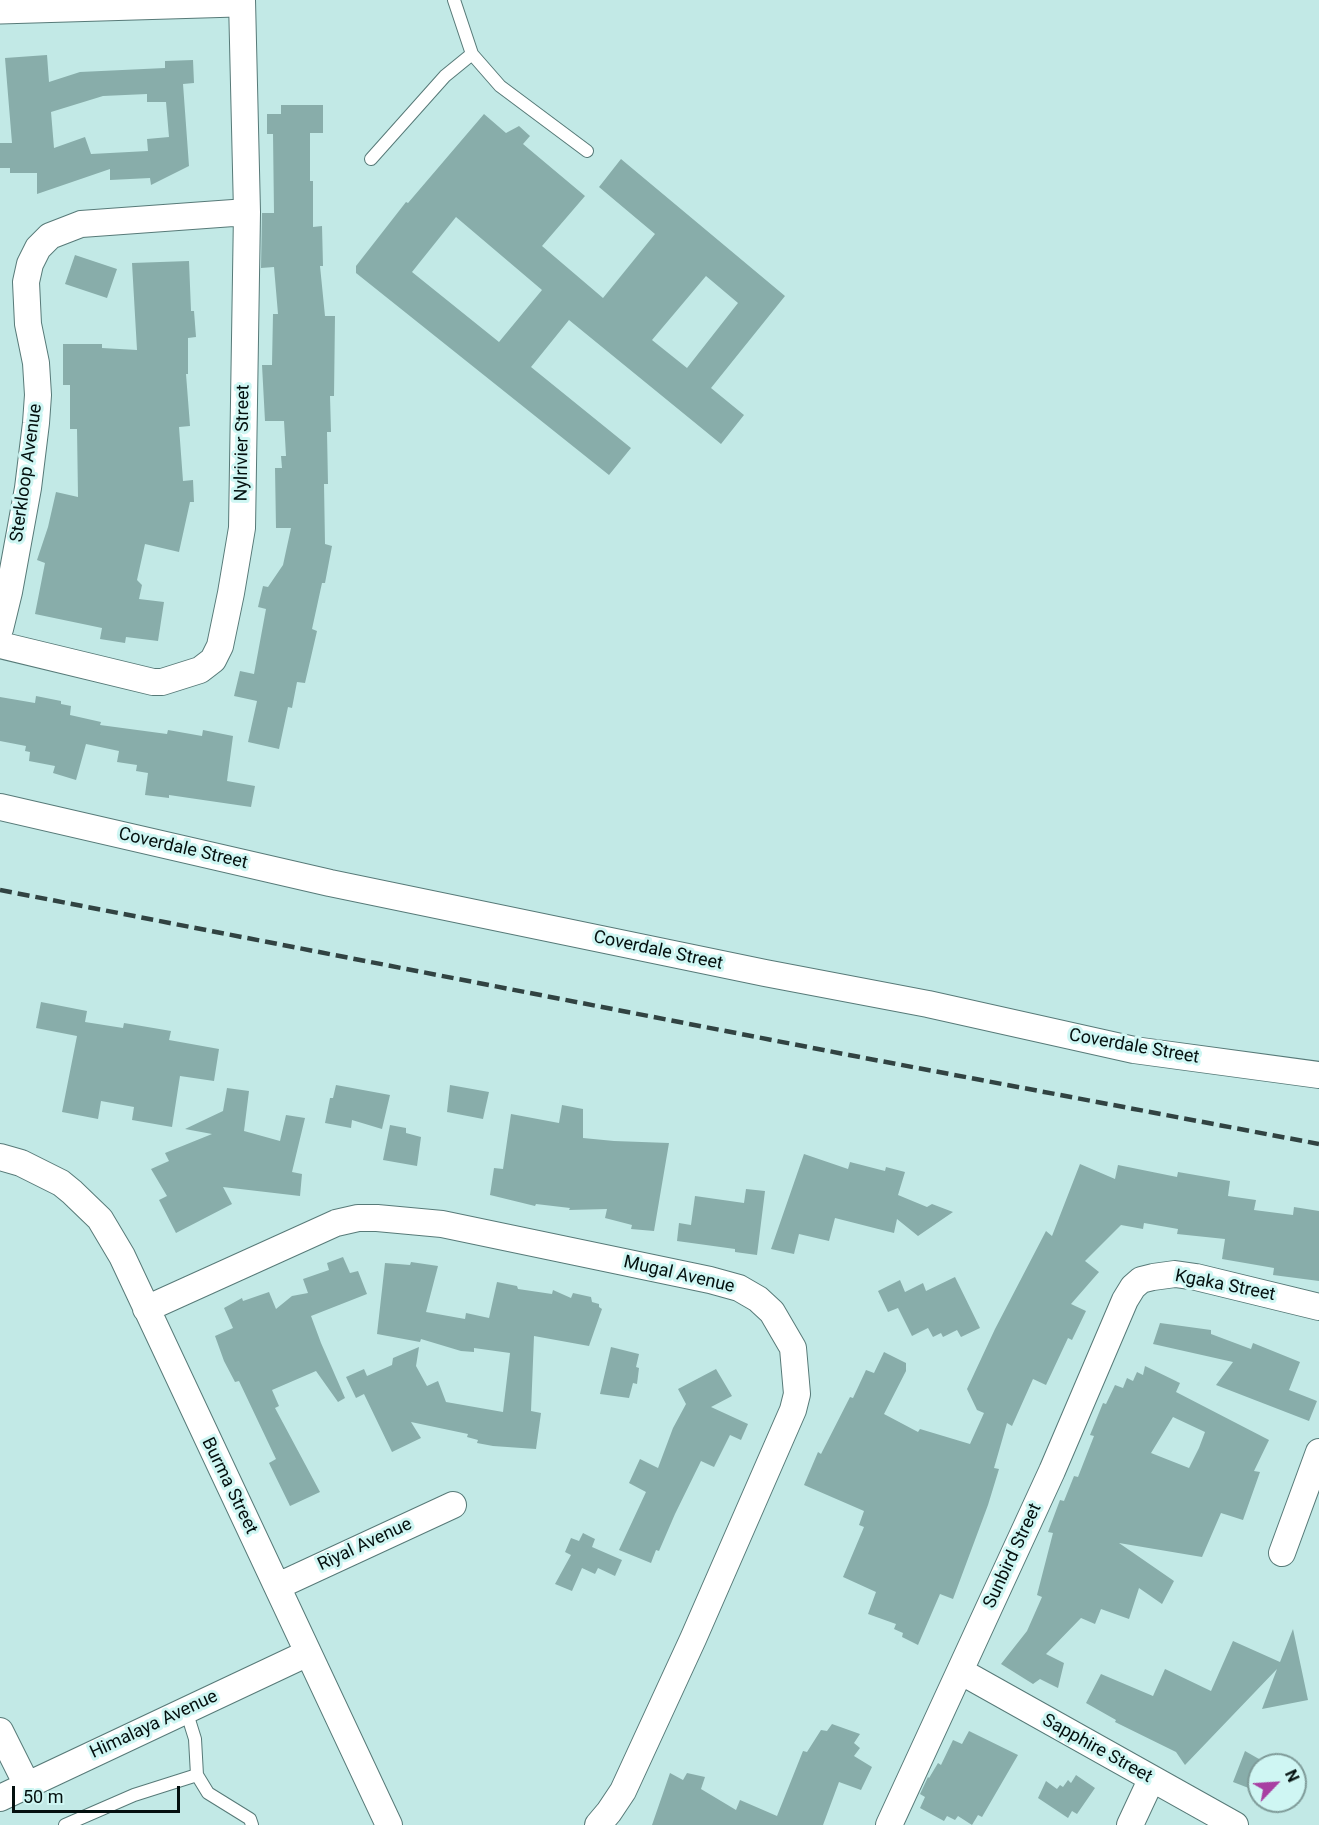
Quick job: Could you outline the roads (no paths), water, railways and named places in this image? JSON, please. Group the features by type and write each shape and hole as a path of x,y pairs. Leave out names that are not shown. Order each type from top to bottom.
{"street":[{"path":"0,7 236,0"},
{"name":"Nylrivier Street","path":"0,645 153,682 162,682 200,670 213,660 220,646 242,528 247,212 242,0"},
{"name":"Sterkloop Avenue","path":"0,629 28,488 36,423 38,395 36,363 28,324 26,282 30,264 38,248 50,236 81,224 247,212"},
{"name":"Coverdale Street","path":"0,807 342,885 765,973 928,1004 1134,1050 1319,1075"},
{"name":"Burma Street","path":"0,1157 21,1163 61,1183 100,1219 122,1256 389,1825"},
{"name":"Mugal Avenue","path":"146,1309 336,1223 358,1218 377,1218 442,1224 710,1280 739,1288 758,1299 772,1312 793,1347 797,1394 793,1410 698,1629 623,1791 598,1825"},
{"name":"Kgaka Street","path":"1133,1287 1141,1280 1153,1276 1175,1274 1319,1307"},
{"name":"Sunbird Street","path":"889,1825 1052,1471 1125,1300 1133,1287"},
{"path":"1282,1553 1319,1452"},
{"name":"Riyal Avenue","path":"278,1586 453,1505"},
{"name":"Himalaya Avenue","path":"0,1798 308,1653"},
{"name":"Sapphire Street","path":"960,1671 1235,1825"},
{"path":"0,1731 27,1785"},
{"path":"1130,1825 1151,1780"}],"lane":[{"path":"454,0 472,54 500,86 587,151"},
{"path":"370,159 445,76 472,54"},
{"path":"186,1710 195,1739 197,1775 208,1793 250,1819 252,1825"},
{"path":"65,1825 134,1795 197,1775"}],"railway":[{"path":"0,890 1319,1144"}]}
